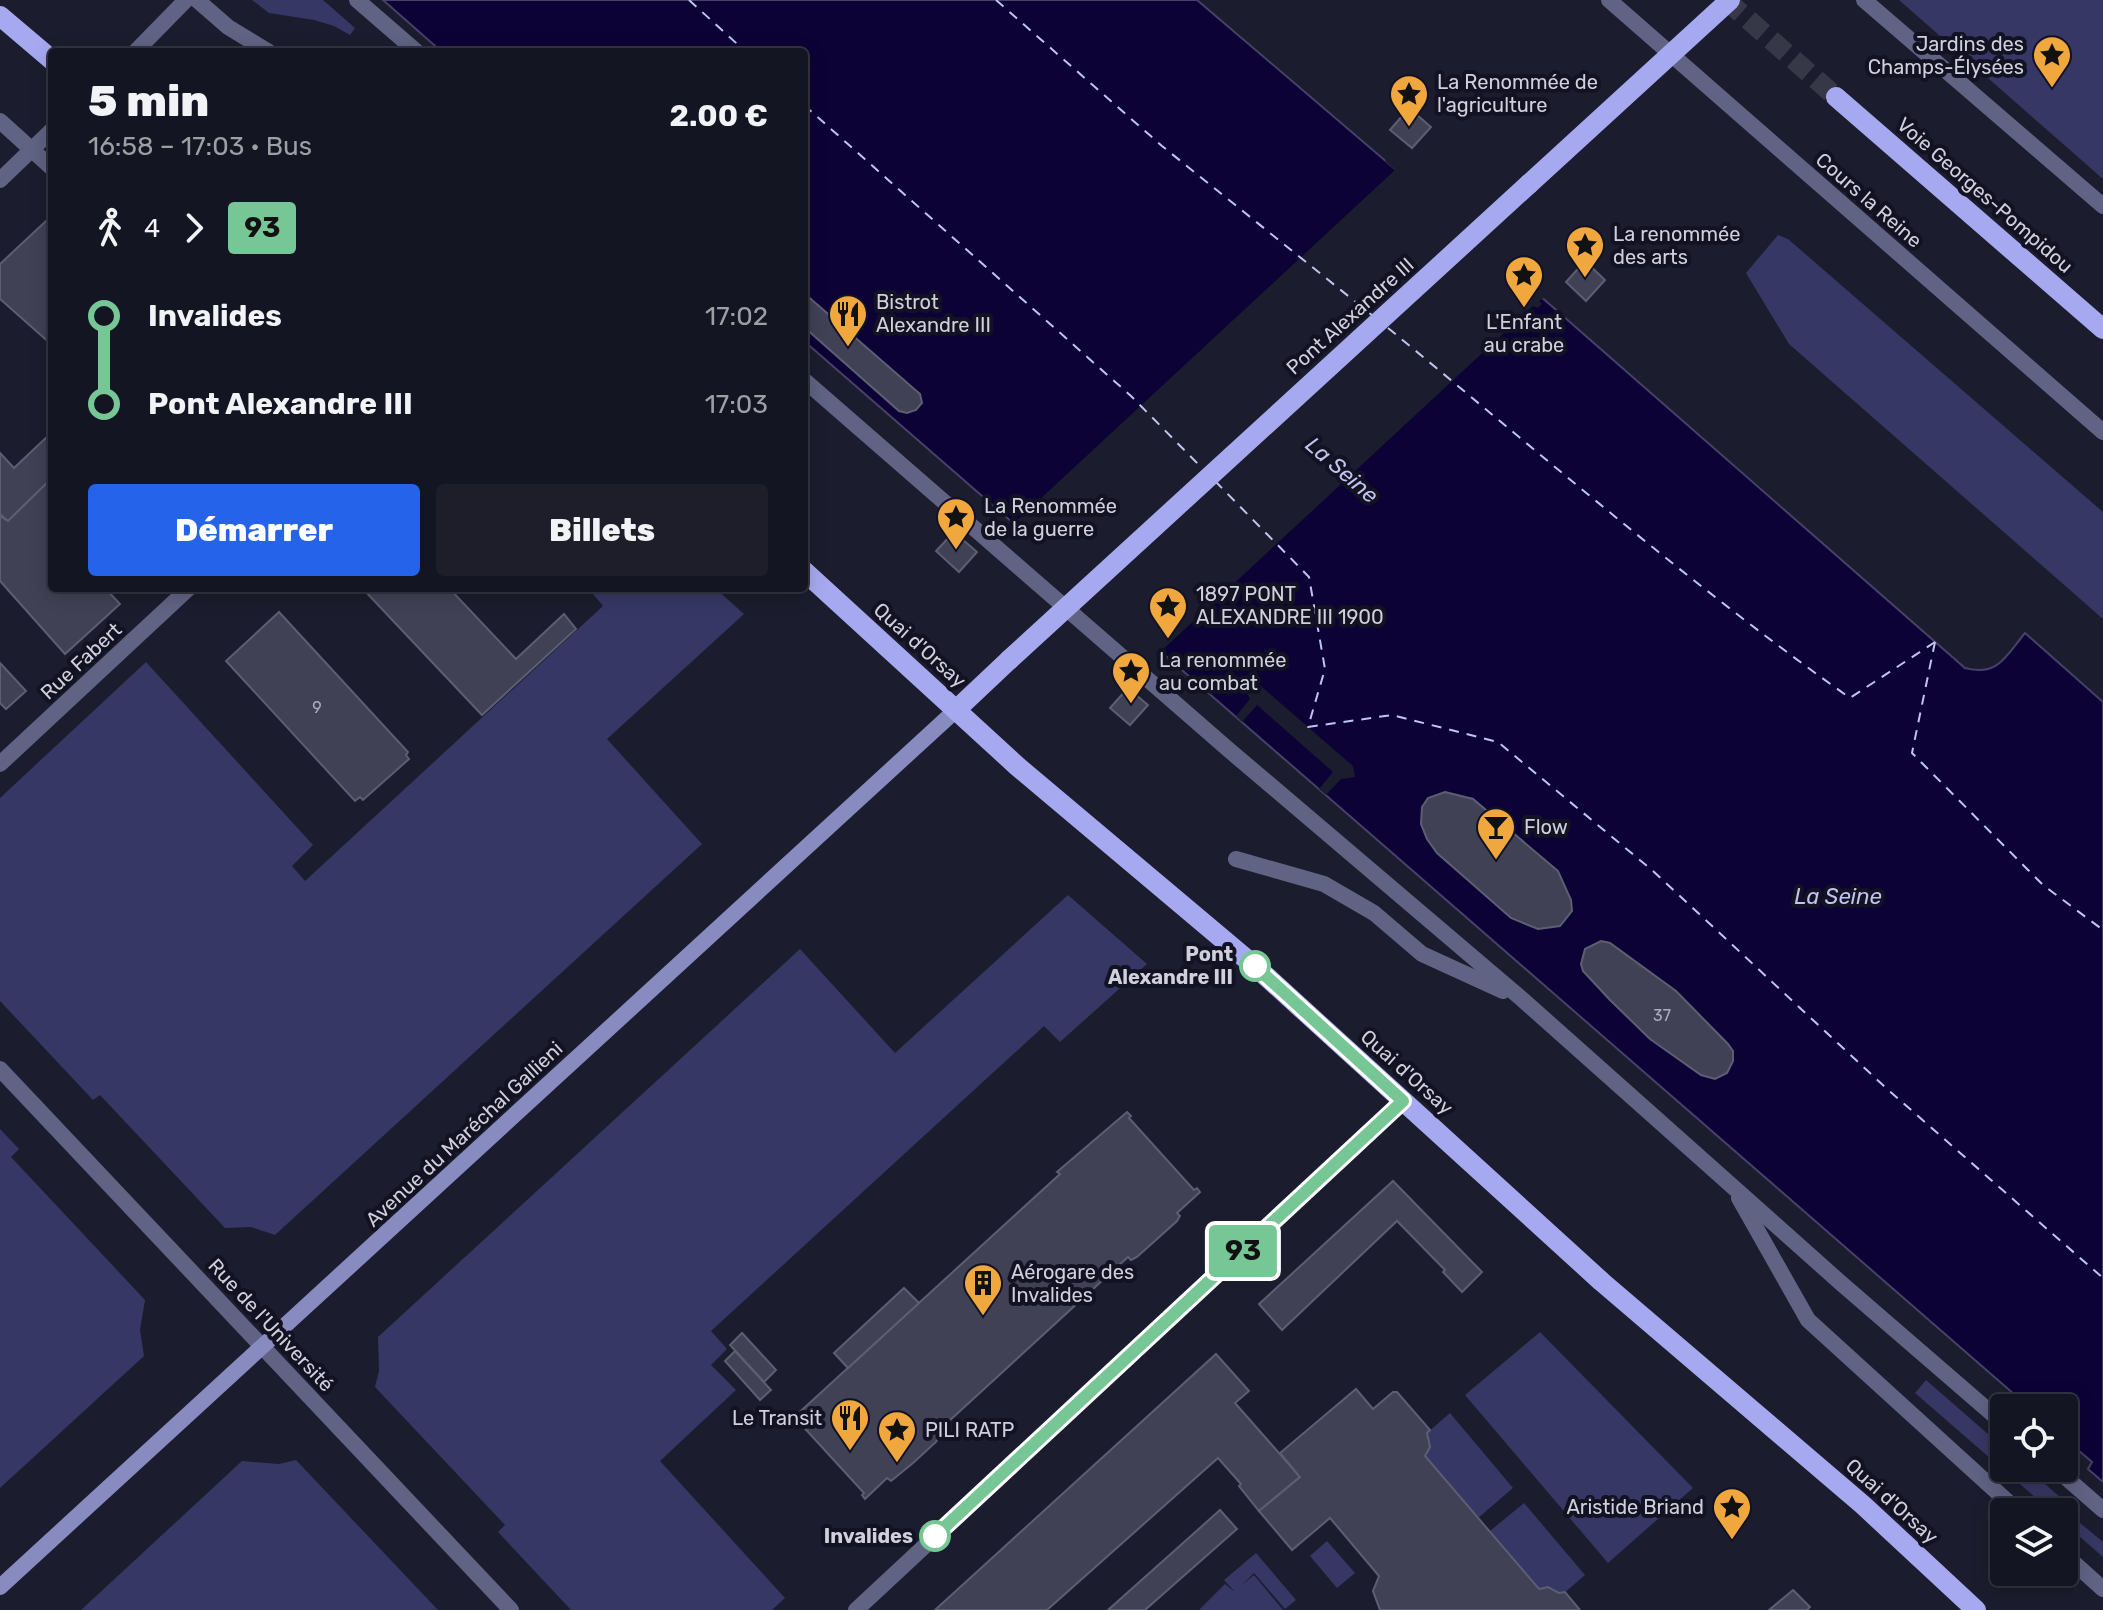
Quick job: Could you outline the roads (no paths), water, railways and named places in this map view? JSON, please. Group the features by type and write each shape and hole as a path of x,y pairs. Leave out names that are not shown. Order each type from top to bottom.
{"main road":[{"name":"Pont Alexandre III","path":"956,710 1730,0"},
{"path":"0,16 48,57"},
{"name":"Voie Georges-Pompidou","path":"1836,97 2103,329"},
{"name":"Quai d'Orsay","path":"808,575 1038,783 1257,968 1602,1282 1863,1505 1976,1610"},
{"name":"Avenue du Maréchal Gallieni","path":"0,1587 956,710"}],"street":[{"path":"139,48 186,0"},
{"path":"197,0 228,27 262,48"},
{"path":"357,0 412,48"},
{"name":"Cours la Reine","path":"1609,0 2103,432"},
{"path":"1864,0 2103,206"},
{"path":"0,121 48,164"},
{"path":"0,180 48,134"},
{"path":"808,383 1229,750 1523,1000 1990,1412"},
{"name":"Rue Fabert","path":"0,764 185,592"},
{"path":"1236,859 1324,884 1374,913 1422,954 1523,1000"},
{"name":"Rue de l'Université","path":"0,1069 511,1610"},
{"path":"856,1610 1403,1101"},
{"path":"1731,1183 1808,1320 2004,1498"},
{"path":"2071,1482 2103,1510"},
{"path":"2078,1567 2103,1589"}],"water":[{"name":"La Seine","path":"383,0 1197,0 1395,169 1965,668 1986,670 1993,667 2006,657 2025,633 2103,702 2103,1482 2088,1469 2092,1462 2078,1450 2078,1394 2014,1394 808,344 808,48 437,48"}],"tunnel":[{"path":"1726,0 1836,97"}],"place":[{"name":"Jardins des Champs-Élysées","path":"2052,89"},
{"name":"La Renommée de l'agriculture","path":"1409,128"},
{"name":"La renommée des arts","path":"1585,279"},
{"name":"L'Enfant au crabe","path":"1524,309"},
{"name":"Bistrot Alexandre III","path":"848,348"},
{"name":"La Renommée de la guerre","path":"956,551"},
{"name":"1897 PONT ALEXANDRE III 1900","path":"1168,640"},
{"name":"La renommée au combat","path":"1131,705"},
{"name":"Flow","path":"1496,861"},
{"name":"Pont Alexandre III","path":"1255,966"},
{"name":"Aérogare des Invalides","path":"983,1317"},
{"name":"Le Transit","path":"850,1452"},
{"name":"PILI RATP","path":"897,1464"},
{"name":"Invalides","path":"935,1536"},
{"name":"Aristide Briand","path":"1732,1541"}]}
